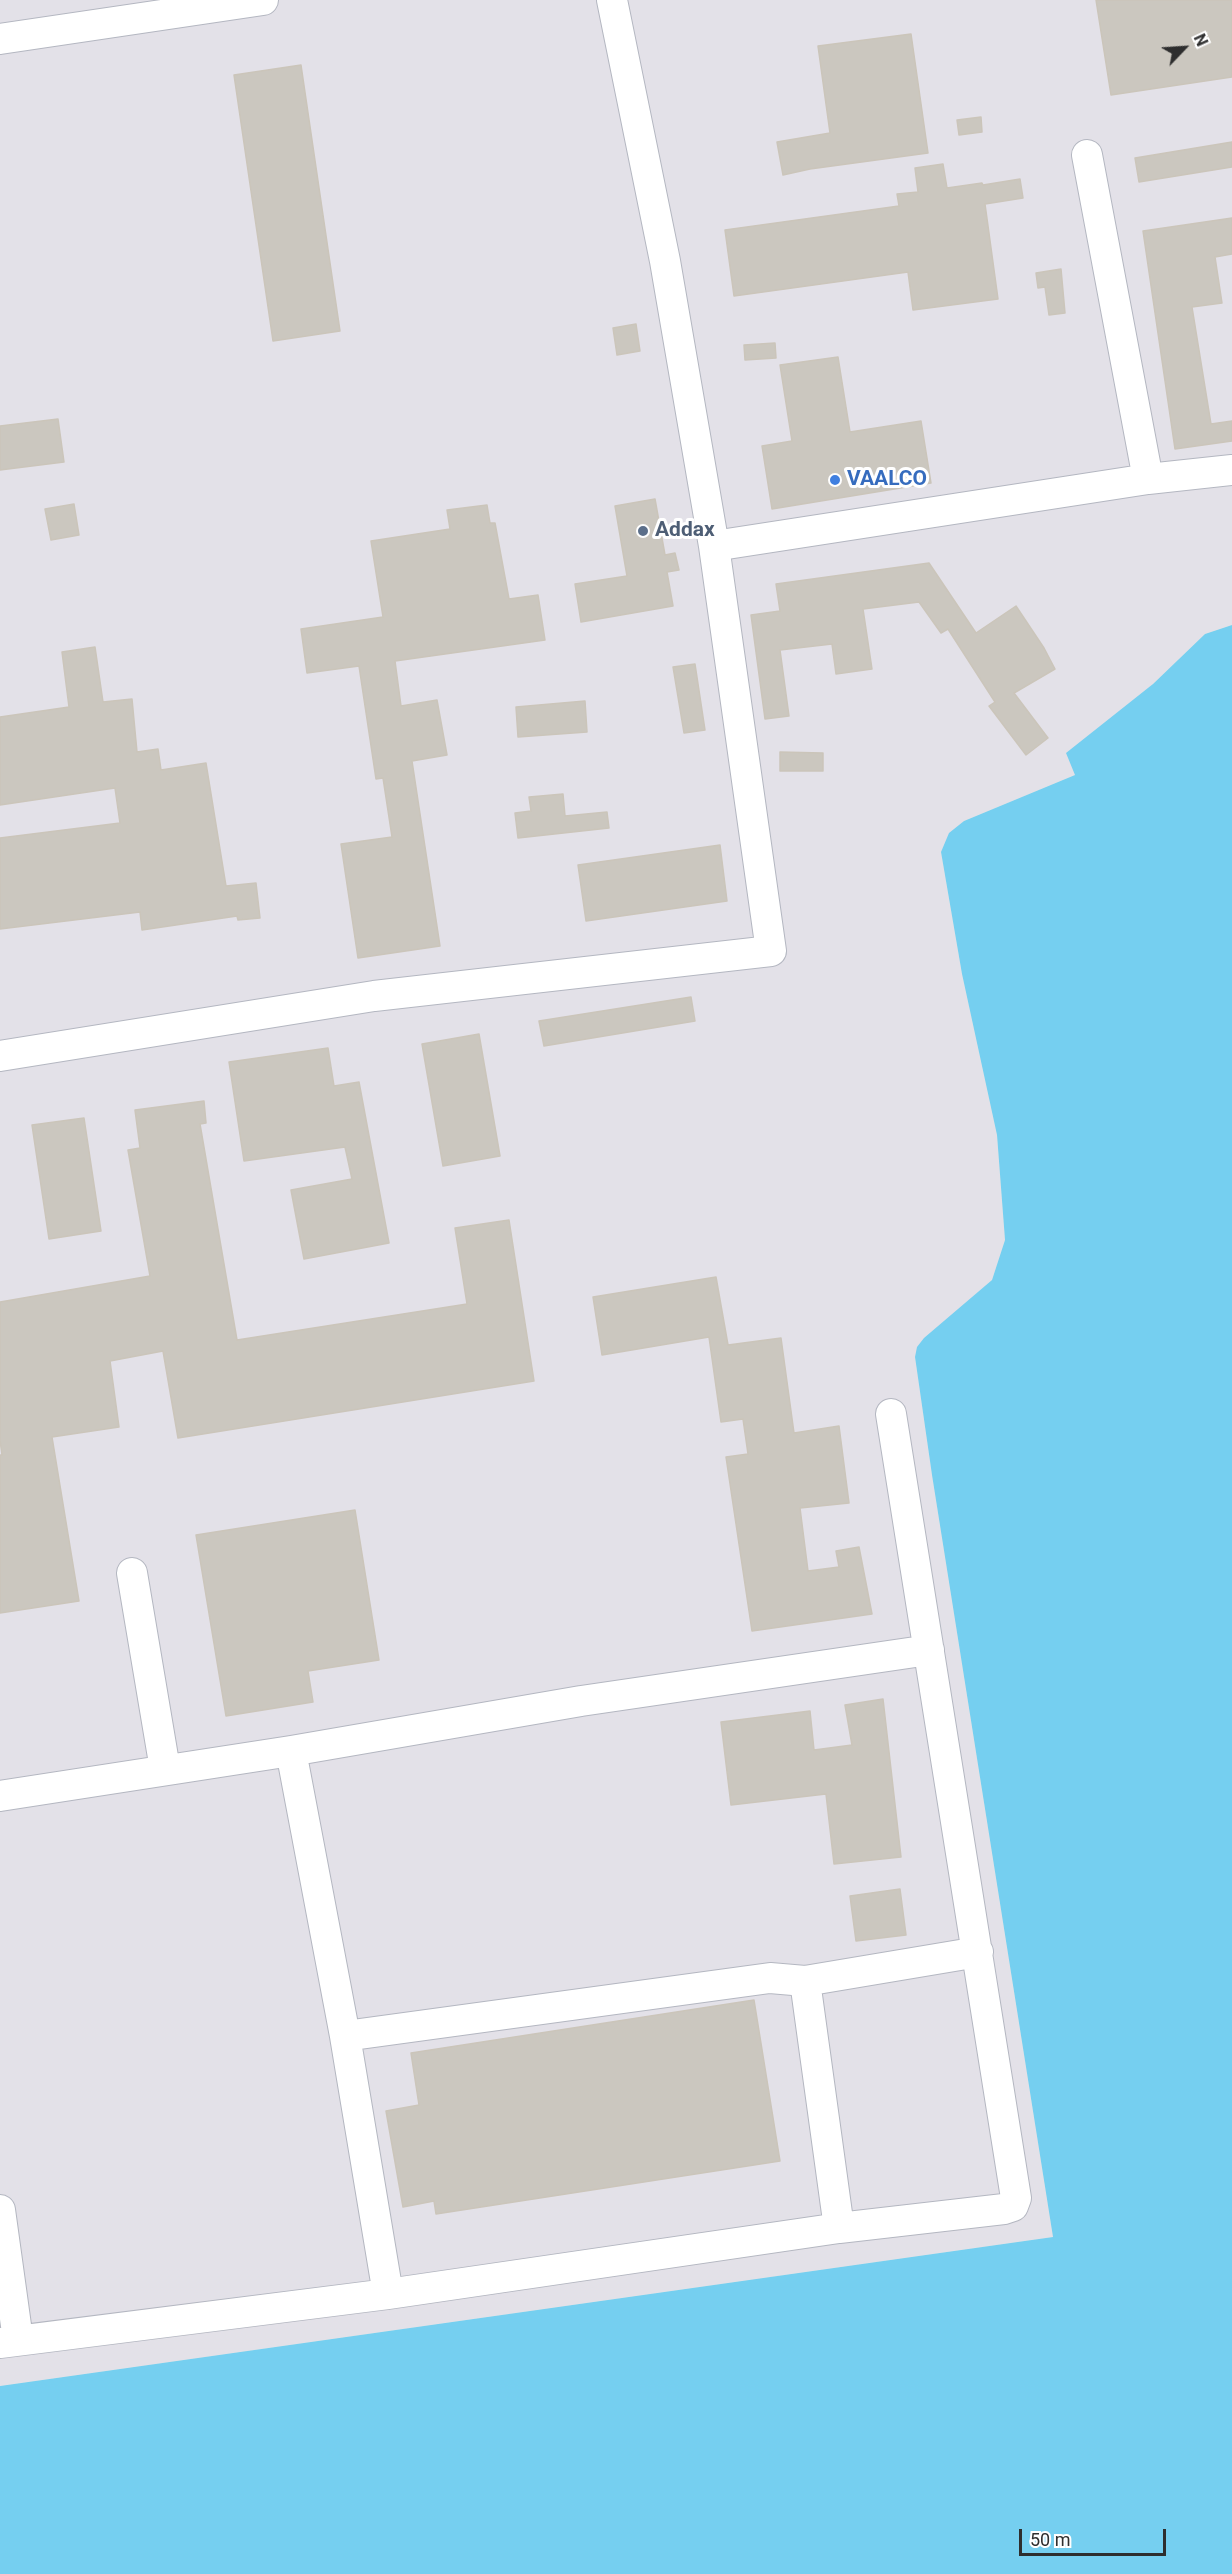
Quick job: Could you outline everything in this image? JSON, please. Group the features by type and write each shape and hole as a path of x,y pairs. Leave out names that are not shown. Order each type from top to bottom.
{"street":[{"path":"0,39 263,0"},
{"path":"0,1056 374,996 771,951 714,546 665,261 612,0"},
{"path":"1087,155 1148,479"},
{"path":"714,546 1148,479 1232,470"},
{"path":"0,2210 9,2342 388,2294 839,2228 1013,2206 1016,2198 891,1414"},
{"path":"132,1573 165,1769"},
{"path":"0,1796 291,1751 581,1701 929,1650"},
{"path":"291,1751 345,2036 388,2294"},
{"path":"345,2036 770,1978 805,1981 978,1952"},
{"path":"805,1981 839,2228"}],"shaded area":[{"path":"0,0 1232,0 1232,625 1205,634 1153,684 1075,775 964,821 941,852 962,974 997,1135 1005,1240 992,1280 960,1309 915,1357 1053,2237 0,2386"}],"water":[{"path":"1232,625 1232,2574 0,2574 0,2386 1053,2237 915,1357 917,1347 924,1338 992,1280 1005,1240 997,1135 962,974 941,852 949,833 964,821 1075,775 1066,753 1153,684 1205,634"}],"building":[{"path":"1096,0 1232,0 1232,77 1111,95"},
{"path":"911,34 928,153 810,169 783,175 777,142 830,133 818,46"},
{"path":"301,65 340,331 273,341 234,75"},
{"path":"981,117 982,132 959,135 957,120"},
{"path":"1232,142 1232,167 1139,182 1135,158"},
{"path":"943,164 947,188 1020,179 1023,198 985,204 998,299 913,310 908,272 734,296 725,230 899,206 897,194 918,192 915,168"},
{"path":"1232,218 1232,254 1215,257 1222,303 1192,307 1211,424 1232,421 1232,441 1175,449 1143,231"},
{"path":"1061,269 1065,313 1049,315 1045,287 1038,288 1036,273"},
{"path":"636,324 640,351 617,355 613,328"},
{"path":"775,343 776,358 745,360 744,345"},
{"path":"838,357 850,432 921,421 931,483 772,509 762,446 792,441 780,365"},
{"path":"58,419 64,462 0,470 0,426"},
{"path":"655,499 665,555 675,553 679,570 667,572 673,606 581,622 575,584 627,576 615,506"},
{"path":"74,504 79,535 51,540 45,509"},
{"path":"487,505 490,523 495,523 509,599 538,595 545,640 395,661 401,706 437,700 447,755 412,761 440,946 358,958 341,844 392,837 383,778 376,779 359,666 307,673 301,629 383,617 371,541 450,529 447,510"},
{"path":"929,563 976,633 1016,606 1055,669 1014,693 1048,738 1026,755 989,706 995,702 948,629 941,633 919,602 863,609 872,669 836,674 832,644 780,650 789,716 765,719 751,615 780,611 776,584"},
{"path":"95,647 103,702 132,699 137,752 158,749 161,770 206,763 226,886 256,883 260,918 238,920 237,916 142,930 140,912 0,929 0,838 120,823 115,788 0,805 0,717 69,707 62,652"},
{"path":"695,664 705,730 684,733 673,667"},
{"path":"585,701 587,732 518,737 516,707"},
{"path":"780,752 823,753 823,771 780,771"},
{"path":"563,794 565,816 607,812 609,828 518,838 515,813 531,811 529,797"},
{"path":"720,845 727,901 586,921 578,865"},
{"path":"691,997 695,1021 544,1046 539,1021"},
{"path":"479,1034 500,1156 443,1166 422,1044"},
{"path":"328,1048 334,1086 359,1082 389,1243 304,1259 291,1190 352,1179 345,1147 244,1161 229,1062"},
{"path":"204,1101 206,1123 200,1124 237,1340 467,1304 455,1228 509,1220 534,1381 178,1438 163,1351 110,1361 119,1427 52,1437 79,1601 0,1613 0,1455 2,1455 0,1440 0,1302 150,1276 128,1150 140,1148 135,1110"},
{"path":"84,1118 101,1231 49,1239 32,1125"},
{"path":"716,1277 728,1345 781,1338 794,1433 839,1426 849,1503 800,1508 808,1571 839,1567 836,1551 859,1547 872,1614 752,1631 726,1457 748,1454 743,1419 721,1422 709,1337 602,1355 593,1297"},
{"path":"355,1510 379,1660 308,1671 313,1702 226,1716 196,1535"},
{"path":"883,1699 901,1857 834,1864 826,1794 731,1805 721,1722 810,1711 814,1750 852,1745 845,1705"},
{"path":"900,1889 906,1935 856,1941 850,1896"},
{"path":"754,2000 780,2161 436,2214 434,2201 403,2207 386,2111 419,2105 411,2053"}],"place":[{"name":"VAALCO","path":"835,480"},
{"name":"Addax","path":"643,531"}]}
